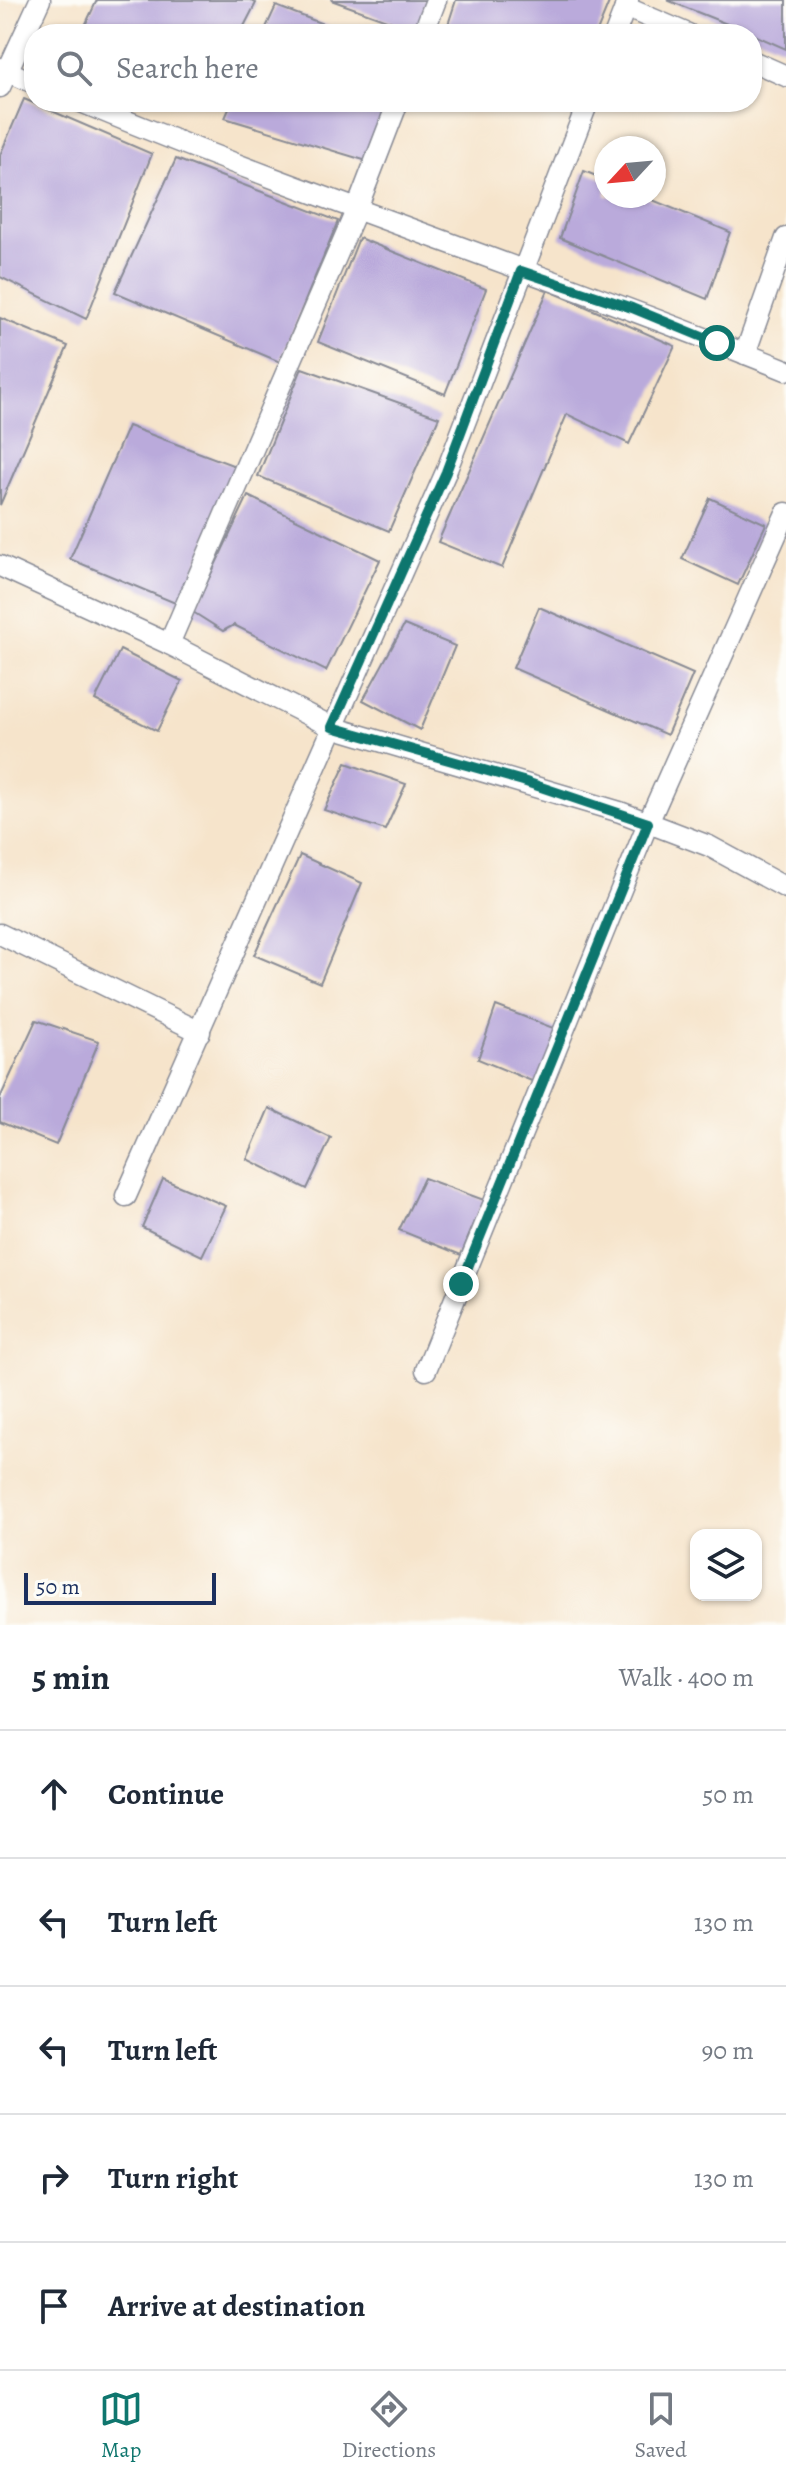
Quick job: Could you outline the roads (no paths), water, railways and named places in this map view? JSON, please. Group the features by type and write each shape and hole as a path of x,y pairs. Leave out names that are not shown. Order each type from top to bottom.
{"street":[{"path":"28,24 40,0"},
{"path":"427,24 436,0"},
{"path":"619,24 627,4 668,24"},
{"path":"24,32 2,75 24,80"},
{"path":"762,65 786,76"},
{"path":"106,112 356,211 632,308 786,370"},
{"path":"169,644 356,211 394,112"},
{"path":"126,1196 446,472 584,112"},
{"path":"745,354 786,238"},
{"path":"426,1370 648,823 786,513"},
{"path":"0,566 169,644 332,727 523,781 648,823 709,846 786,888"},
{"path":"0,934 200,1032"}]}
